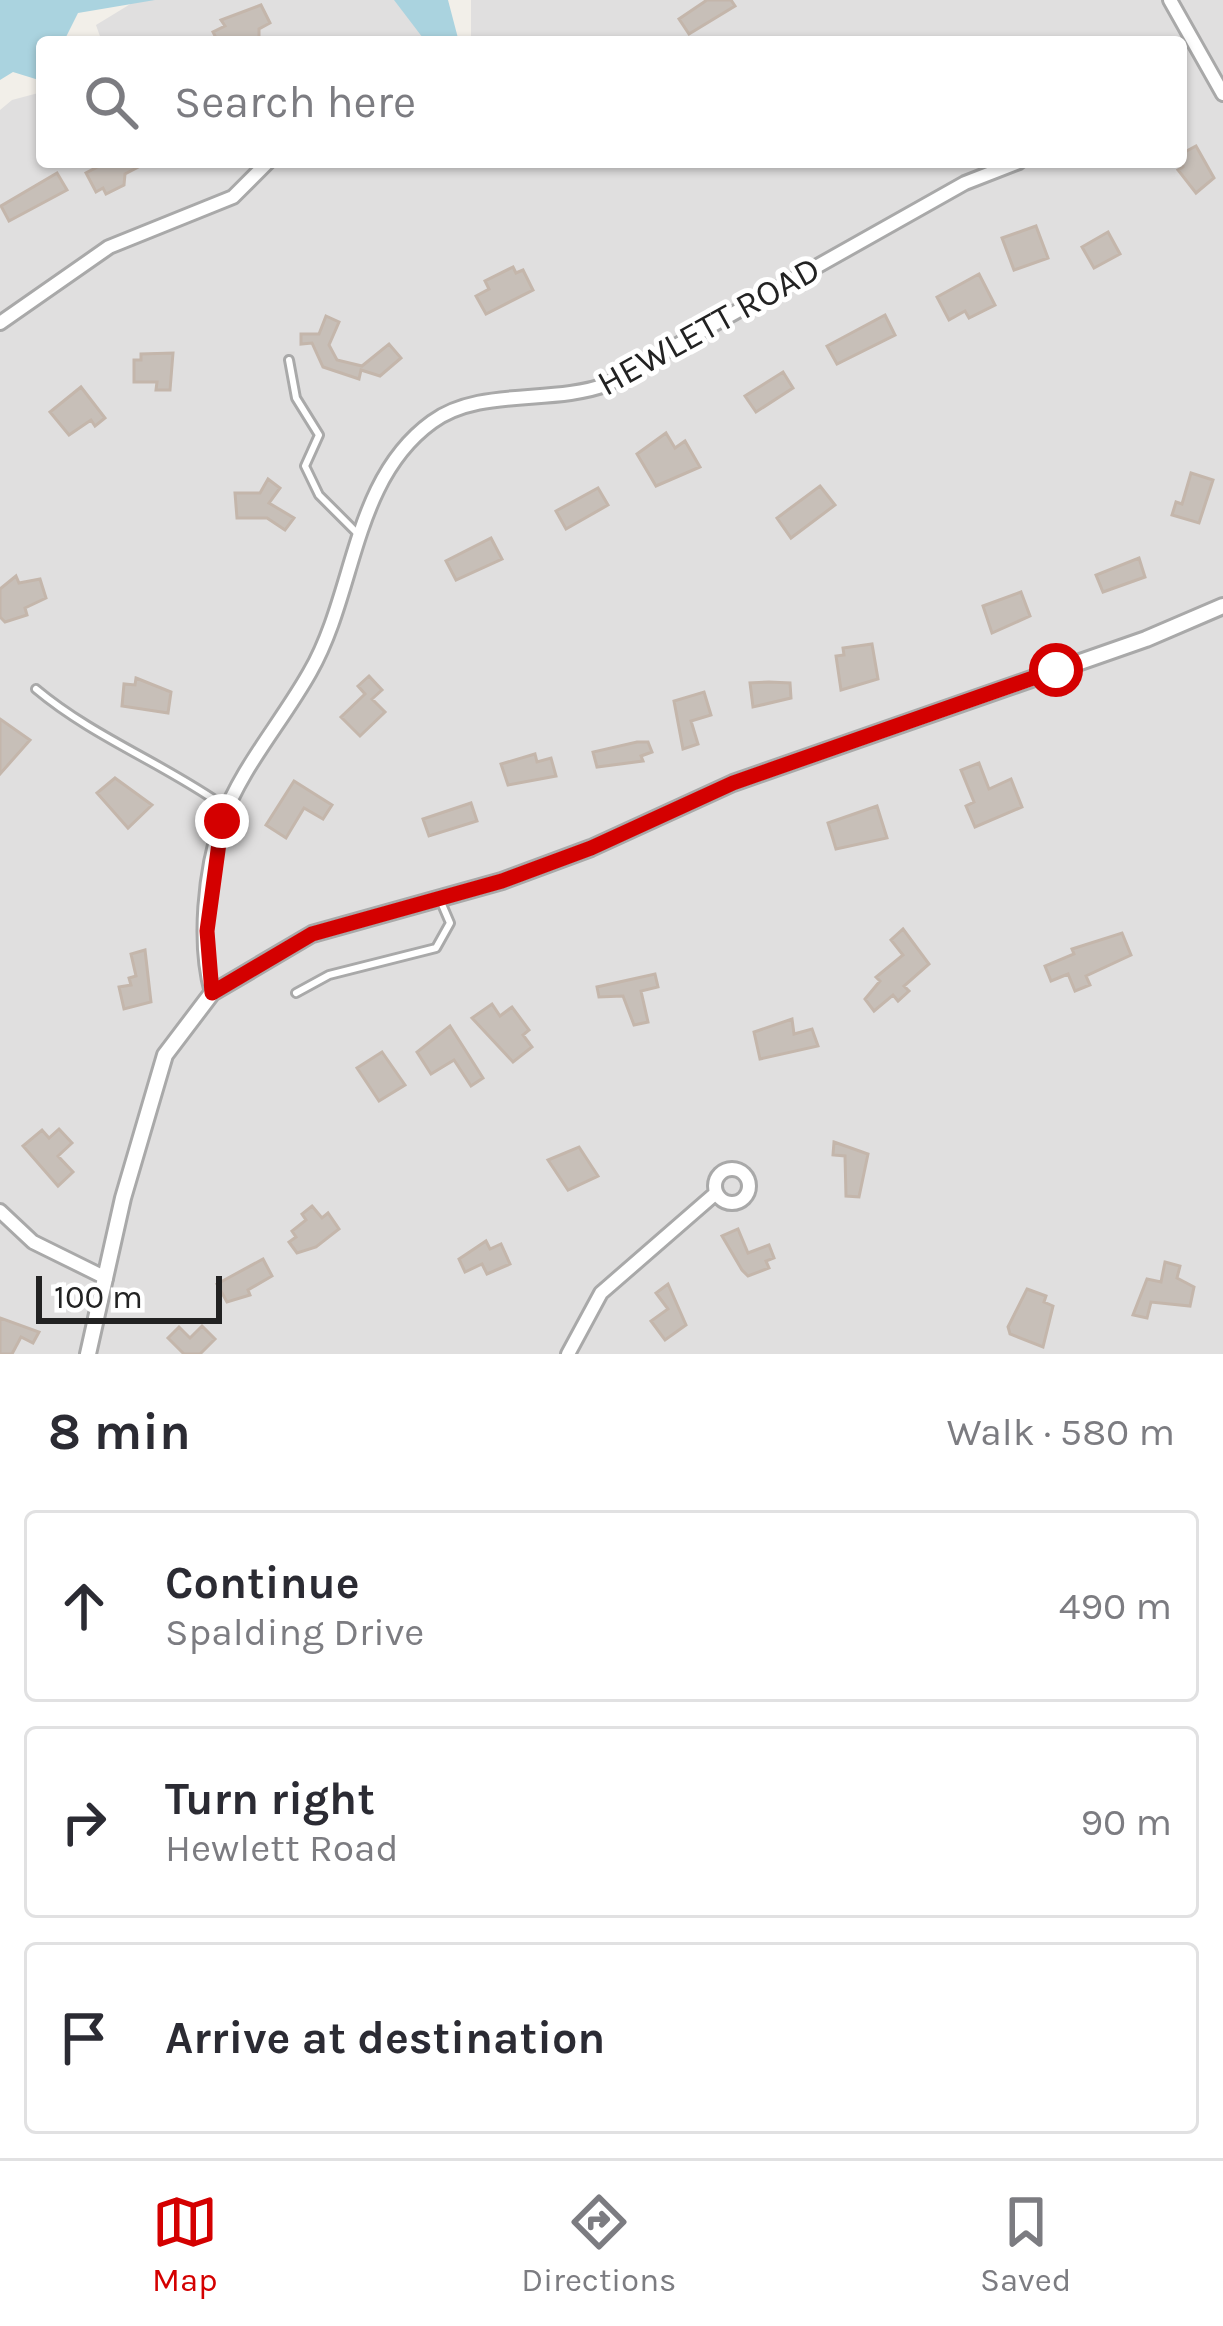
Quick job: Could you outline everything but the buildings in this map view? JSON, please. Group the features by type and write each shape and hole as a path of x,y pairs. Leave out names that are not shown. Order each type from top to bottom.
{"street":[{"path":"1170,0 1223,94"},
{"path":"0,323 109,247 232,197 262,168"},
{"name":"HEWLETT ROAD","path":"212,993 207,974 213,856 228,809 312,669 392,461 437,418 464,406 570,396 608,384 965,183 1004,168"},
{"path":"88,1354 165,1055 212,993 312,934 576,854 733,783 1128,645 1223,606"},
{"path":"568,1354 602,1293 716,1193"},
{"path":"0,1211 33,1242 106,1278"}],"lane":[{"path":"289,361 296,398 319,435 304,466 308,479 342,523 361,536"},
{"path":"37,689 60,709 182,776 228,809"},
{"path":"296,993 329,975 436,948 450,922 440,898"}],"shaded area":[{"path":"137,0 396,0 424,36 100,36 96,25"},
{"path":"471,0 1223,0 1223,1354 0,1354 0,110 12,100 36,94 36,168 1187,168 1187,36 471,36"}],"water":[{"path":"0,0 155,0 78,13 66,36 36,36 36,79 13,72 0,80"},
{"path":"394,0 448,0 457,36 421,36"}],"route":[{"path":"222,821 213,856 207,931 212,993 312,934 502,881 591,848 733,783 1056,670"}]}
